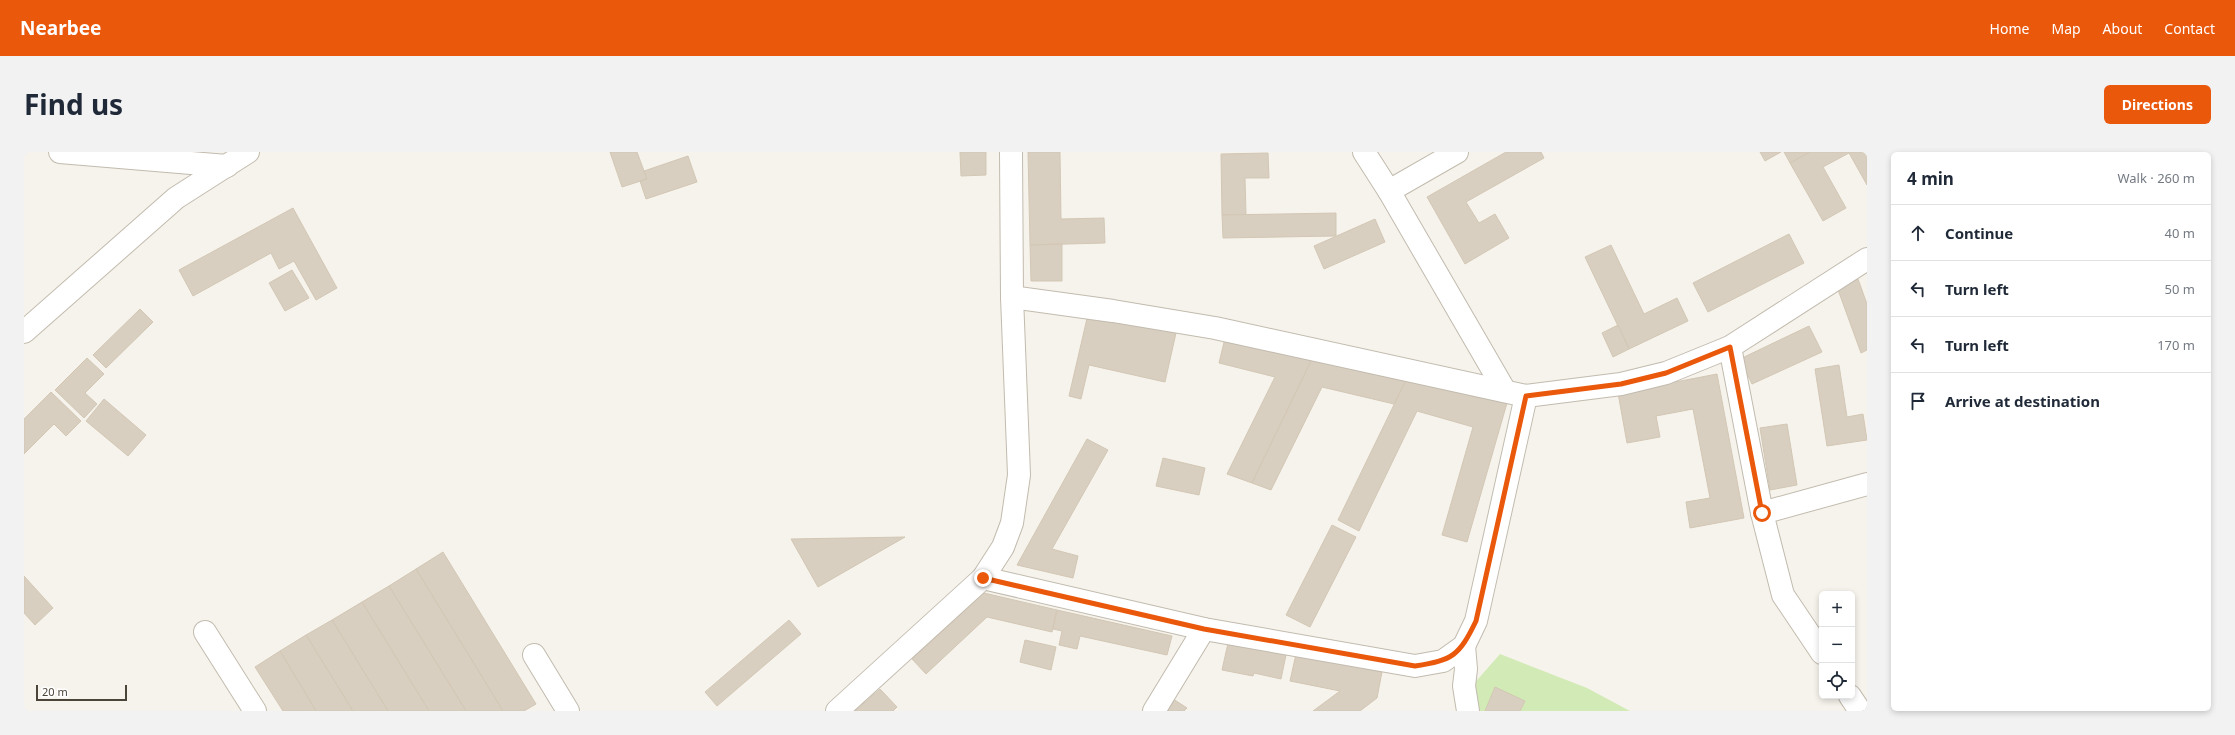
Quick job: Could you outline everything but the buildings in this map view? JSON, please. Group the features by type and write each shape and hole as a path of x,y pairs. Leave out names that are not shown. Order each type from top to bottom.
{"street":[{"path":"60,152 227,166"},
{"path":"24,332 176,198 248,152"},
{"path":"837,711 983,578 1003,547 1012,523 1018,475 1012,297 1011,152"},
{"path":"1364,152 1390,191 1505,391"},
{"path":"1390,191 1457,152"},
{"path":"1012,297 1113,311 1215,328 1526,396 1621,384 1666,373 1730,347 1867,259"},
{"path":"1730,347 1762,513 1783,595 1819,649"},
{"path":"983,578 1204,629 1415,666 1443,662 1464,646 1476,621 1526,396"},
{"path":"1762,513 1867,484"},
{"path":"1154,711 1204,629"},
{"path":"205,632 255,711"},
{"path":"1464,646 1466,668 1464,686 1468,711"},
{"path":"534,655 568,711"},
{"path":"1852,699 1860,711"}],"green space":[{"path":"1500,654 1587,688 1630,711 1460,711 1471,687"}],"route":[{"path":"983,578 1204,629 1415,666 1443,662 1464,646 1476,621 1526,396 1621,384 1666,373 1730,347 1762,513"}]}
